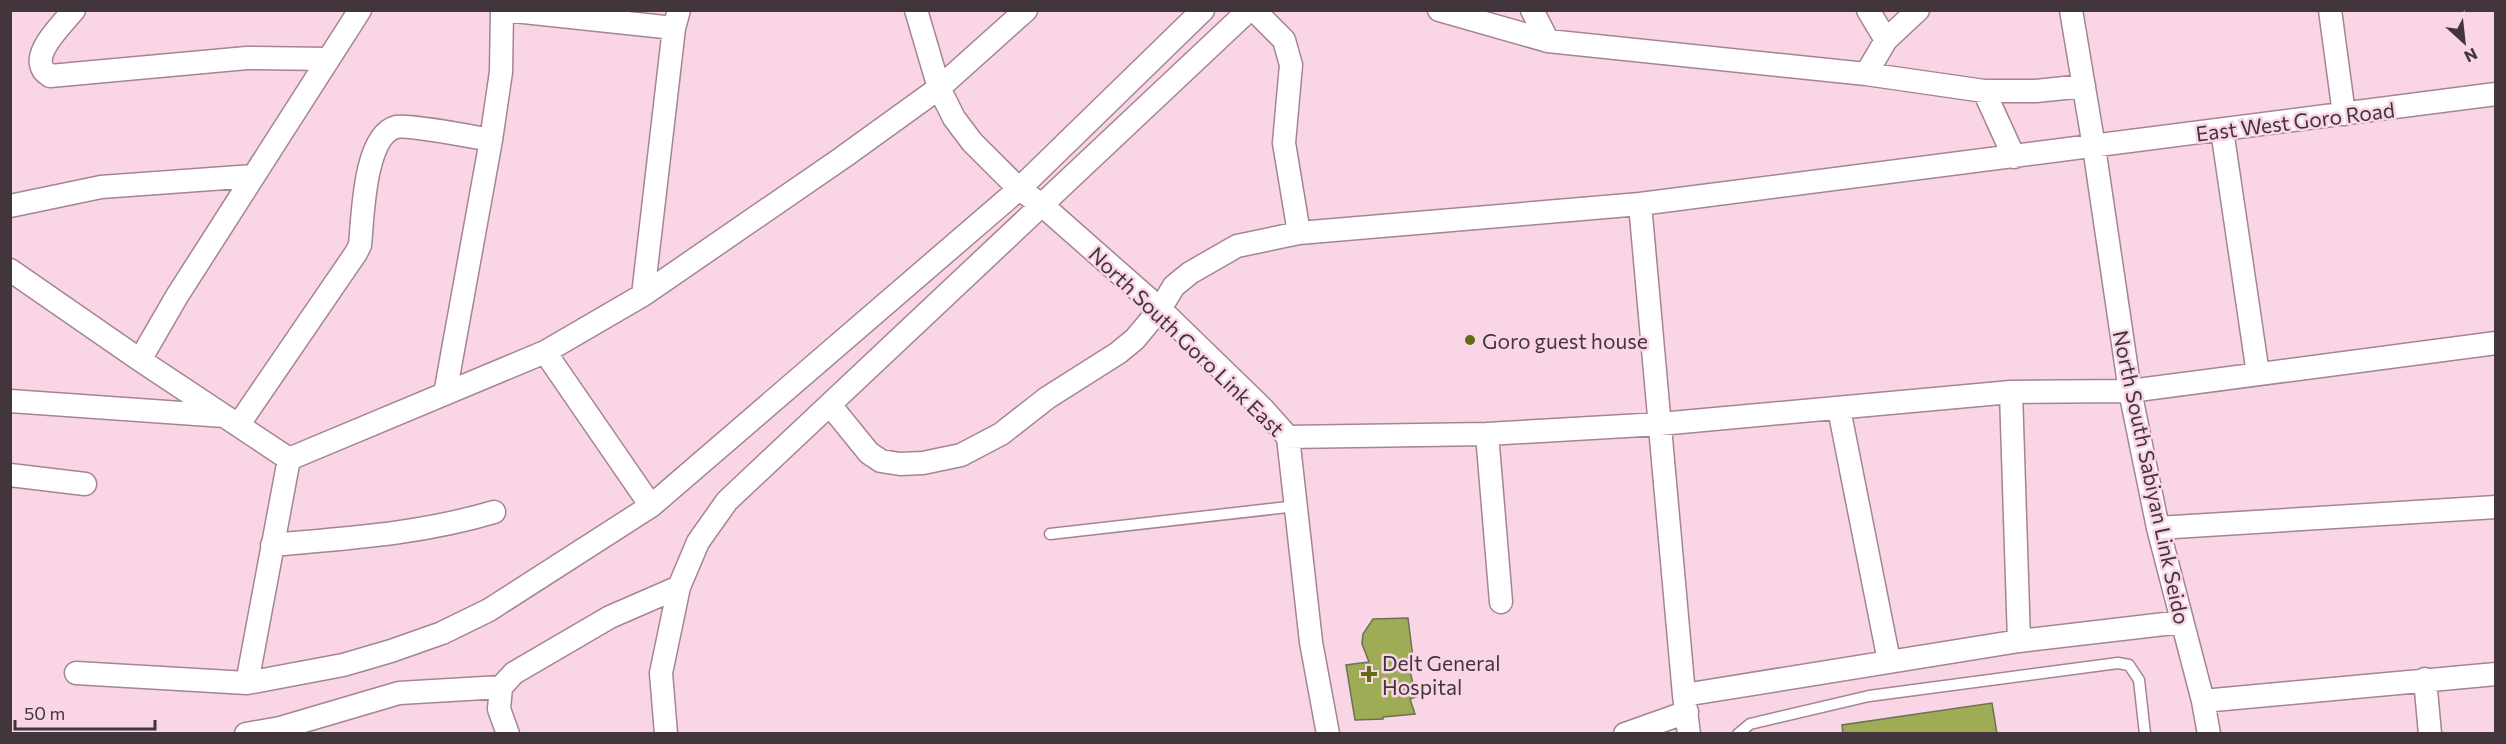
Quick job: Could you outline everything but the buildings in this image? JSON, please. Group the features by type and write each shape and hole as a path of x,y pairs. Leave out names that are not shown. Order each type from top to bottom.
{"street":[{"path":"74,10 46,42 41,67 43,72 50,76 247,58 328,59"},
{"path":"140,360 177,296 360,10"},
{"path":"445,394 491,140 501,72 503,10 676,19 643,295"},
{"name":"North South Goro Link East","path":"916,10 939,88 954,118 972,142 1019,189 1042,205 1160,309 1264,410 1288,437 1311,642 1328,734"},
{"path":"289,459 545,352 643,295 939,88 1026,10"},
{"path":"76,673 247,683 343,665 442,633 489,610 651,507 1019,189 1203,10"},
{"path":"666,734 661,673 680,587 698,542 728,501 1249,10"},
{"path":"1254,10 1284,40 1291,65 1284,143 1299,233"},
{"path":"1439,10 1548,41 1866,75 1984,91 2036,91 2084,86"},
{"path":"1532,10 1548,41"},
{"path":"1868,10 1886,40"},
{"path":"1866,75 1886,40 1918,10"},
{"name":"North South Sabiyan Link Seido","path":"2071,10 2130,391 2158,528 2203,701 2209,734"},
{"path":"2330,10 2344,114"},
{"path":"1984,91 2014,157"},
{"name":"East West Goro Road","path":"830,405 869,453 881,461 900,464 923,463 961,455 1001,434 1047,398 1118,353 1135,339 1160,309 1174,286 1206,262 1237,246 1299,233 1640,204 2496,94"},
{"path":"232,420 356,253 360,245 372,154 381,135 396,127 491,140"},
{"path":"2222,130 2258,374"},
{"path":"10,206 101,187 253,176"},
{"path":"1640,204 1687,713"},
{"path":"10,270 289,459"},
{"path":"1288,437 1487,434 1660,424 2011,392 2130,391 2496,343"},
{"path":"545,352 651,507"},
{"path":"2011,392 2019,641"},
{"path":"10,401 232,420"},
{"path":"1839,409 1888,661"},
{"path":"1487,434 1501,602"},
{"path":"247,683 289,459"},
{"path":"10,475 85,484"},
{"path":"2158,528 2496,507"},
{"path":"272,545 400,534 464,521 494,512"},
{"path":"508,734 498,709 501,687 514,673 600,622 680,587"},
{"path":"1625,734 1687,713 1888,661 2019,641 2182,622"},
{"path":"2203,701 2496,674"},
{"path":"2425,679 2430,734"},
{"path":"246,734 280,728 399,693 501,687"}],"lane":[{"path":"1050,534 1297,506"},
{"path":"1738,734 1750,724 1869,696 2118,663 2129,666 2139,680 2145,734"}],"place":[{"name":"Goro guest house","path":"1470,340"},
{"name":"Delt General Hospital","path":"1369,674"}]}
